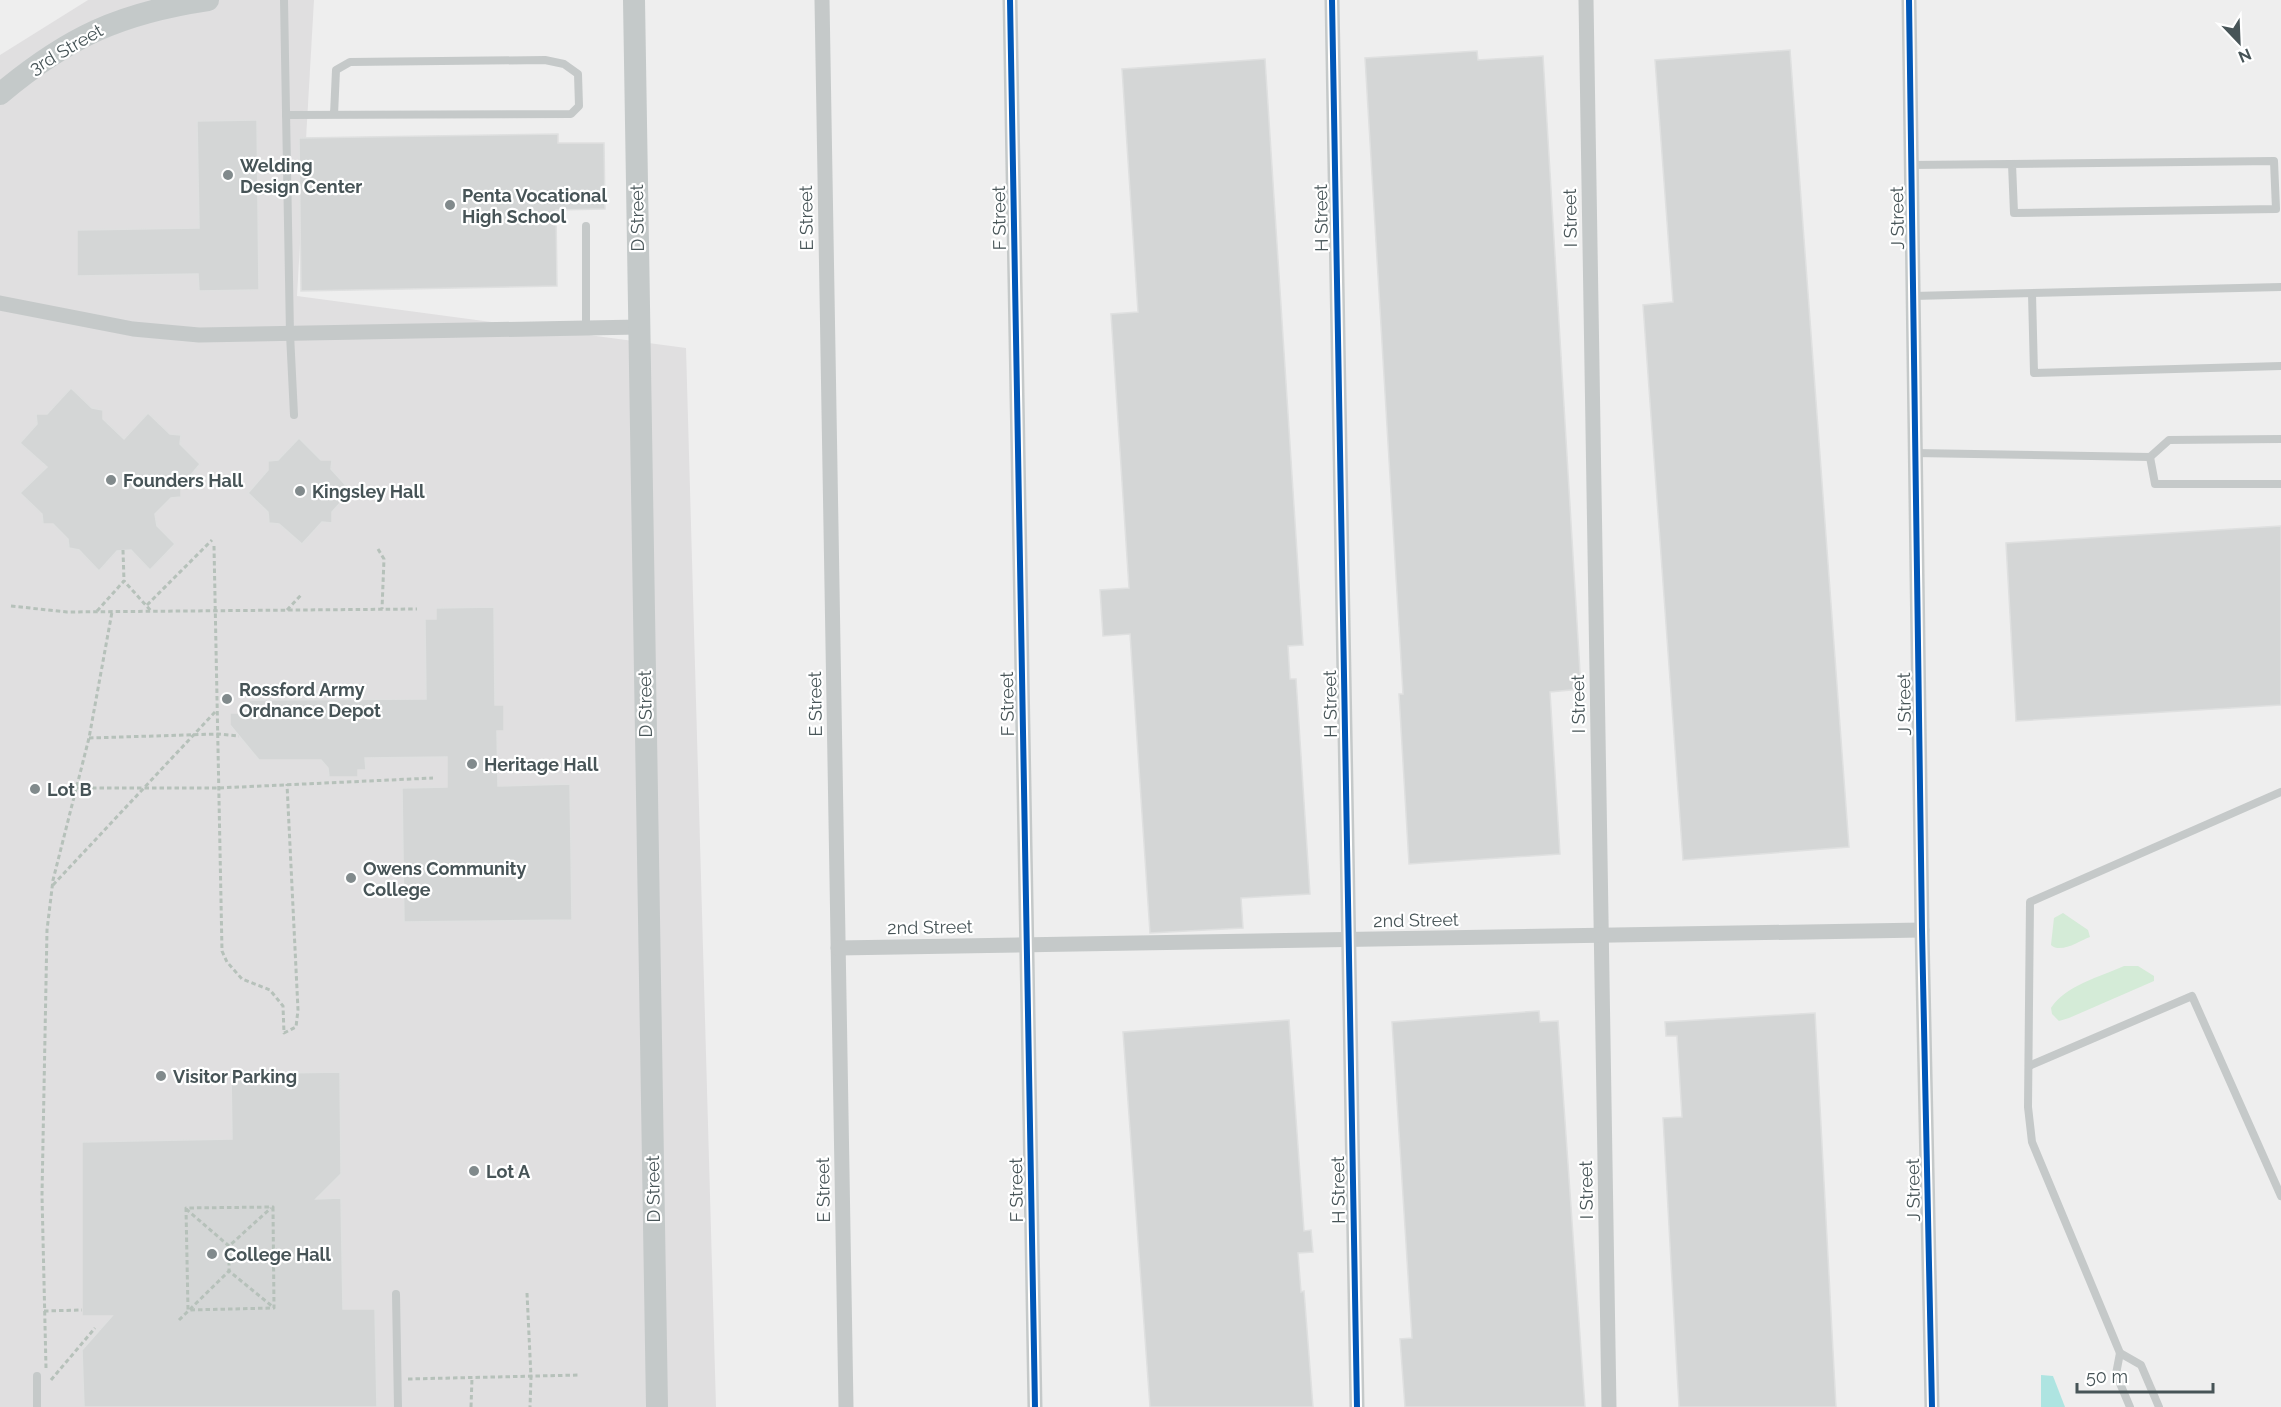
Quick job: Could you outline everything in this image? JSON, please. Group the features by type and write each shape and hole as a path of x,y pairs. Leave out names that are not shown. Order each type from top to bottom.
{"street":[{"name":"3rd Street","path":"0,94 48,57 89,33 146,11 208,0"},
{"name":"D Street","path":"634,0 657,1407"},
{"name":"E Street","path":"822,0 846,1407"},
{"name":"F Street","path":"1010,0 1035,1407"},
{"name":"H Street","path":"1332,0 1357,1407"},
{"name":"I Street","path":"1586,0 1609,1407"},
{"name":"J Street","path":"1909,0 1922,930 1932,1407"},
{"path":"0,303 133,329 199,335 639,327"},
{"name":"2nd Street","path":"838,948 1922,930"}],"lane":[{"path":"284,0 290,334 294,415"},
{"path":"286,115 333,115 571,114 579,106 578,74 564,64 545,60 350,62 336,70 333,115"},
{"path":"1911,165 2274,161 2276,208 2014,213 2012,164"},
{"path":"586,226 586,329"},
{"path":"1913,296 2281,287"},
{"path":"2032,294 2034,373 2281,366"},
{"path":"1915,453 2150,457 2169,440 2281,439"},
{"path":"2150,457 2156,484 2281,484"},
{"path":"2130,1407 2116,1374 2120,1353 2031,1142 2028,1107 2030,902 2281,792"},
{"path":"2029,1066 2192,996 2281,1196"},
{"path":"396,1294 398,1407"},
{"path":"2120,1353 2140,1365 2159,1407"},
{"path":"37,1376 37,1407"}],"path":[{"path":"147,605 212,540"},
{"path":"214,546 222,951 226,963 242,979 270,990 283,1006 284,1033 296,1027 298,1010 287,784"},
{"path":"378,549 384,559 382,609"},
{"path":"123,550 124,581 152,612"},
{"path":"96,612 124,581"},
{"path":"287,610 302,594"},
{"path":"12,606 67,612 417,609"},
{"path":"95,1328 48,1383 45,1358 42,1195 47,930 52,887 90,738 112,612"},
{"path":"52,887 218,709"},
{"path":"90,738 218,734 239,736"},
{"path":"77,788 218,788 433,778"},
{"path":"186,1208 273,1207"},
{"path":"179,1320 229,1270 229,1246 273,1207"},
{"path":"273,1207 274,1308"},
{"path":"186,1208 229,1246"},
{"path":"186,1208 188,1310"},
{"path":"229,1270 274,1308"},
{"path":"527,1293 530,1407"},
{"path":"188,1310 274,1308"},
{"path":"44,1311 82,1310"},
{"path":"397,1379 580,1376"},
{"path":"471,1407 472,1378"}],"shaded area":[{"name":"Owens Community College","path":"88,0 314,0 297,296 686,348 716,1407 0,1407 0,55"}],"green space":[{"path":"2063,913 2088,930 2090,937 2065,947 2051,945 2054,918"},
{"path":"2124,966 2138,966 2154,976 2154,981 2069,1018 2059,1021 2052,1014 2051,1008 2065,993 2084,982"}],"water":[{"path":"2041,1375 2053,1376 2065,1407 2041,1407"}],"building":[{"path":"1790,50 1849,847 1683,860 1643,305 1673,302 1655,60"},
{"path":"1477,51 1478,60 1543,56 1581,689 1550,692 1560,854 1409,864 1399,694 1403,694 1365,58"},
{"path":"1265,59 1303,645 1288,646 1290,679 1296,679 1310,894 1241,898 1243,928 1150,933 1130,634 1103,636 1100,590 1129,588 1111,314 1138,312 1122,69"},
{"name":"Welding Design Center","path":"257,120 259,290 199,291 198,274 77,276 77,230 199,228 197,121"},
{"path":"558,134 558,143 604,143 605,209 556,210 557,286 301,291 299,138"},
{"name":"Founders Hall","path":"71,388 92,408 103,410 103,419 124,439 148,413 170,434 181,435 180,444 200,464 181,487 181,497 171,498 155,514 157,526 175,544 150,570 131,550 117,551 99,571 79,550 69,548 68,539 53,524 43,524 42,514 20,493 47,467 20,443 37,424 36,414 47,414"},
{"name":"Kingsley Hall","path":"299,438 321,460 332,460 331,469 351,491 332,512 332,523 322,522 302,544 279,524 269,523 268,512 248,493 268,470 268,461 278,460"},
{"path":"2281,526 2281,705 2016,721 2006,543"},
{"name":"Heritage Hall","path":"494,607 495,705 504,705 504,731 497,731 498,786 570,784 572,920 404,922 402,788 447,787 447,757 365,758 366,770 358,770 358,777 329,777 328,768 321,760 259,760 230,725 230,713 249,713 249,700 426,699 425,619 436,619 436,608"},
{"path":"1539,1011 1540,1022 1558,1021 1585,1407 1405,1407 1400,1339 1412,1338 1392,1022"},
{"path":"1815,1013 1836,1407 1679,1407 1663,1118 1682,1117 1677,1036 1666,1036 1665,1022"},
{"path":"1289,1020 1304,1231 1311,1230 1313,1252 1298,1253 1301,1292 1304,1291 1313,1407 1150,1407 1123,1032"},
{"name":"College Hall","path":"340,1072 341,1174 316,1199 341,1198 343,1309 375,1309 377,1407 84,1407 82,1350 112,1316 82,1316 82,1142 232,1139 231,1074"}],"cycle path":[{"path":"1010,0 1035,1407"},
{"path":"1332,0 1357,1407"},
{"path":"1909,0 1922,930 1932,1407"}],"place":[{"name":"Welding Design Center","path":"228,175"},
{"name":"Penta Vocational High School","path":"450,205"},
{"name":"Founders Hall","path":"111,480"},
{"name":"Kingsley Hall","path":"300,491"},
{"name":"Rossford Army Ordnance Depot","path":"227,699"},
{"name":"Heritage Hall","path":"472,764"},
{"name":"Lot B","path":"35,789"},
{"name":"Owens Community College","path":"351,878"},
{"name":"Visitor Parking","path":"161,1076"},
{"name":"Lot A","path":"474,1171"},
{"name":"College Hall","path":"212,1254"}]}
